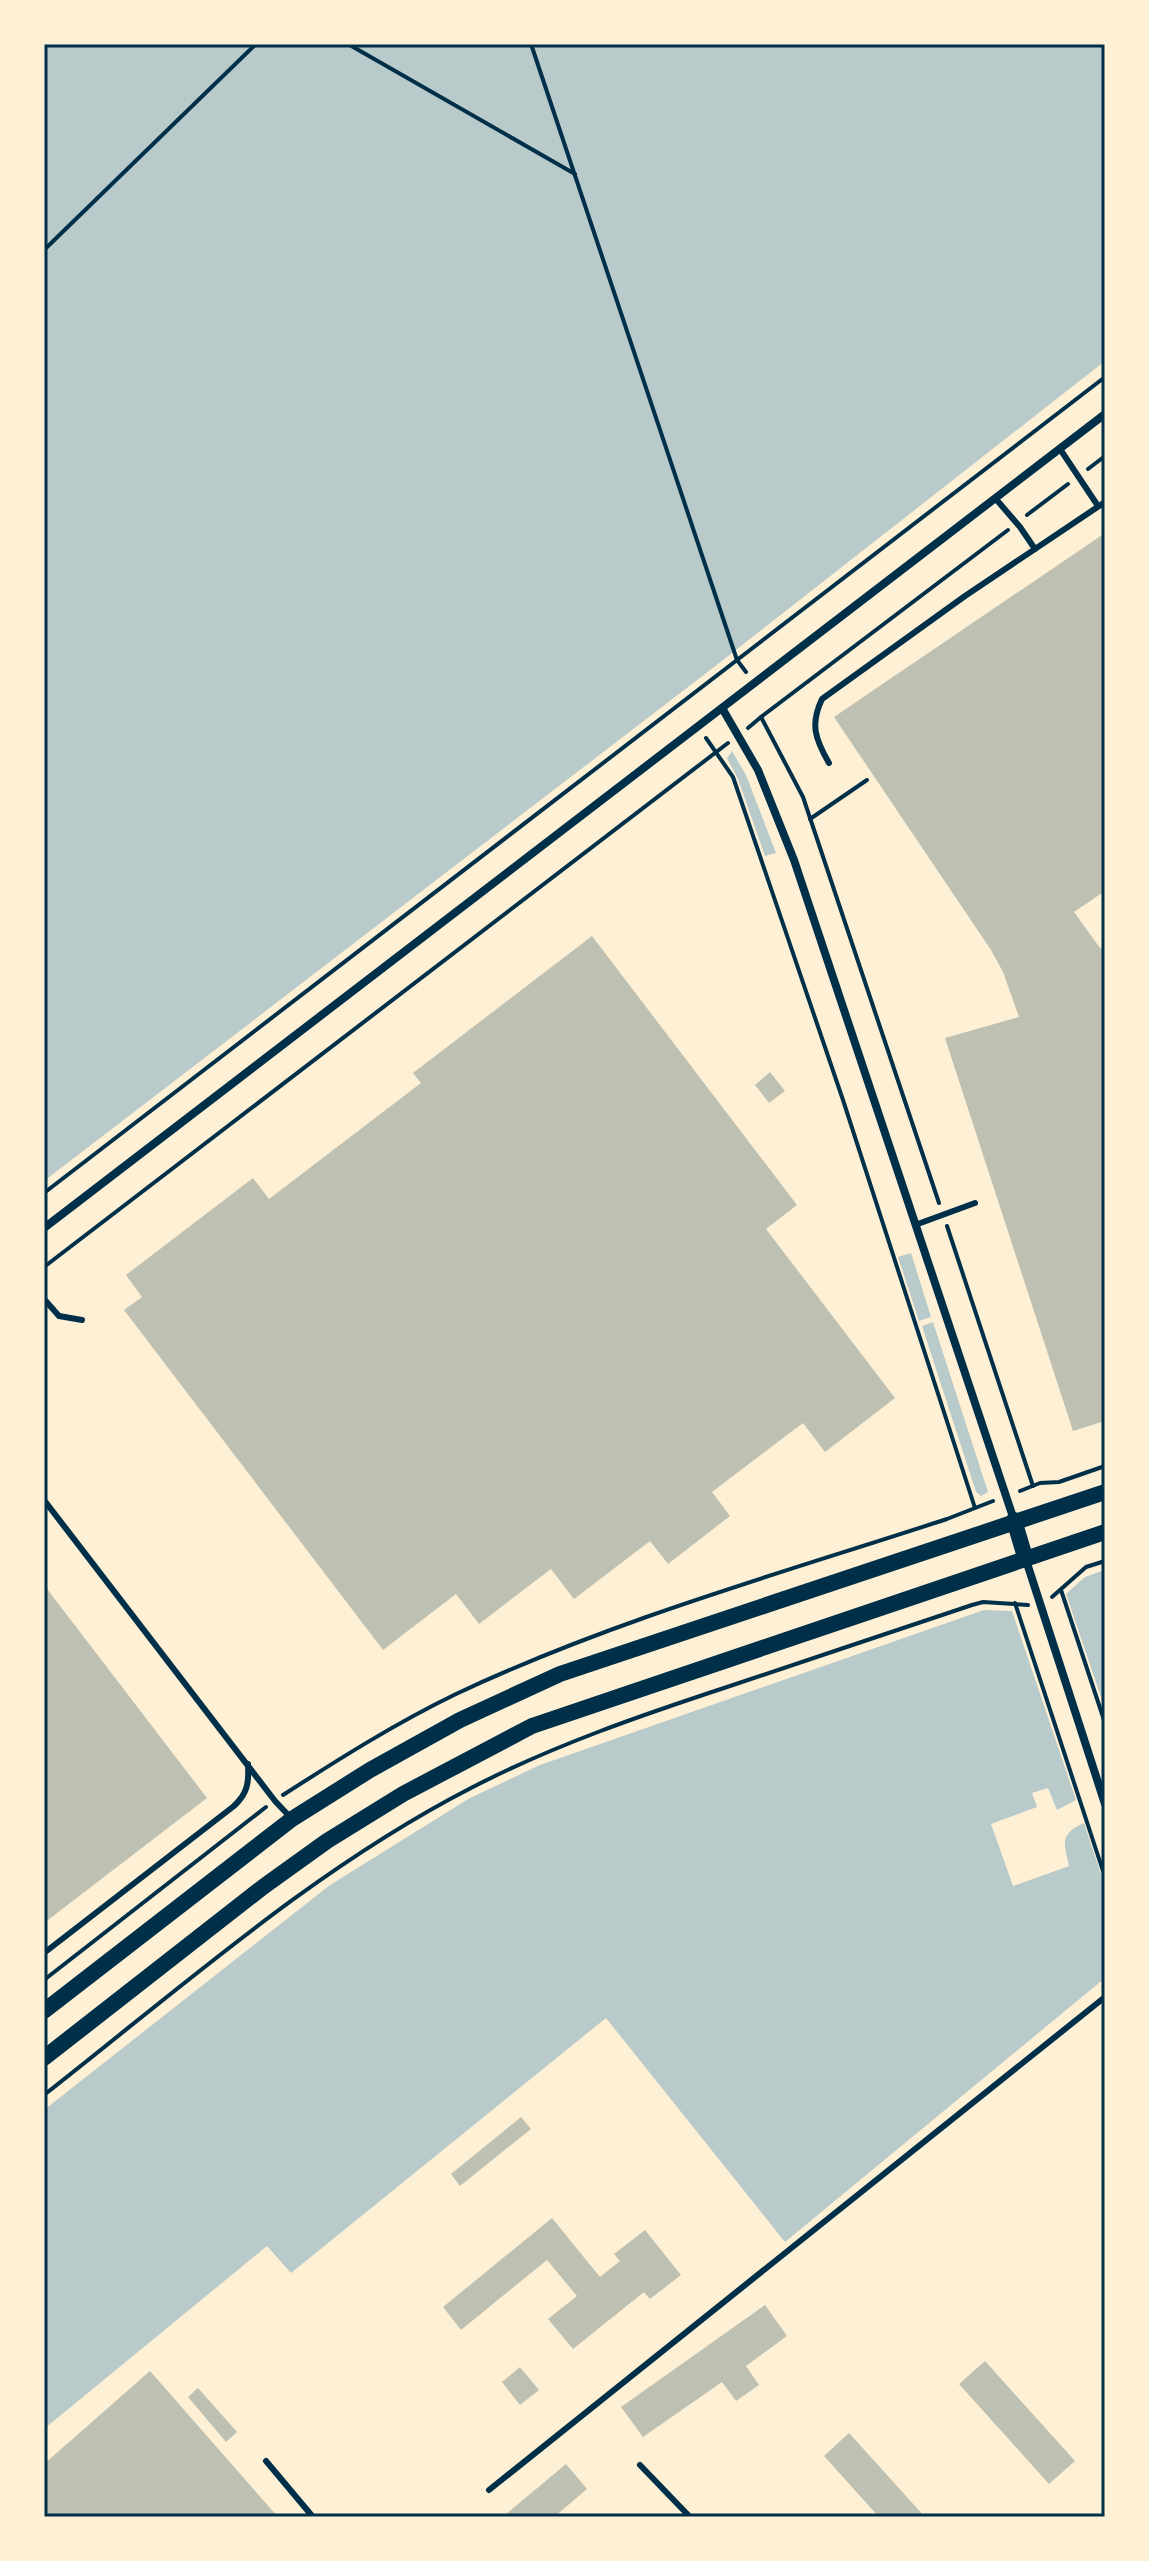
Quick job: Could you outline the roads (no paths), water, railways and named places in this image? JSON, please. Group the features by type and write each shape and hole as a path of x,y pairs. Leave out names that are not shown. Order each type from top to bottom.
{"main road":[{"path":"44,2011 292,1819 370,1770 460,1720 560,1674 1105,1492"},
{"path":"1014,1520 1025,1557"},
{"path":"44,2058 263,1887 327,1841 403,1794 532,1726 1105,1532"}],"street":[{"path":"44,1228 1105,414"},
{"path":"722,708 758,770 794,860 1014,1520"},
{"path":"1025,1557 1105,1804"}],"lane":[{"path":"1060,449 1098,506"},
{"path":"995,498 1035,549"},
{"path":"829,763 814,732 815,714 822,699 965,596 1105,502"},
{"path":"915,1225 975,1203"},
{"path":"44,1299 59,1316 82,1320"},
{"path":"44,1500 292,1819"},
{"path":"44,1953 243,1798 249,1783 248,1764"},
{"path":"489,2490 1105,1997"},
{"path":"266,2461 313,2517"},
{"path":"640,2465 690,2517"}]}
